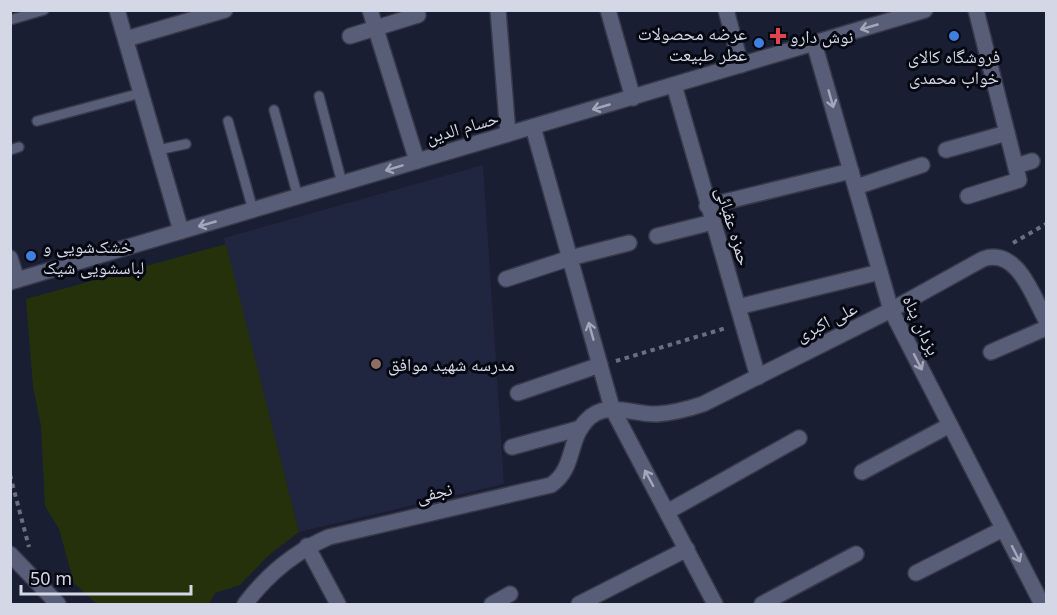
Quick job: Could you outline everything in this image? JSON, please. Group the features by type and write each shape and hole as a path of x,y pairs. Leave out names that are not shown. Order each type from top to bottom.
{"street":[{"path":"117,10 181,231"},
{"path":"126,39 225,10"},
{"path":"370,10 417,161"},
{"path":"498,10 508,134"},
{"path":"609,10 633,98"},
{"path":"726,10 741,65"},
{"name":"حسام الدین","path":"14,281 925,10"},
{"path":"968,196 1019,180 976,10"},
{"path":"350,36 418,15"},
{"name":"یزدان پناه","path":"814,43 891,310 1042,604"},
{"name":"حمزه عقبائی","path":"674,85 758,377"},
{"path":"533,127 612,408 716,604"},
{"path":"946,150 1007,133"},
{"path":"1016,166 1032,161"},
{"path":"856,187 922,165"},
{"path":"707,206 851,171"},
{"path":"657,236 713,222"},
{"path":"506,279 570,258 629,243"},
{"path":"989,257 1000,257 1012,262 1047,320"},
{"name":"علی اکبری","path":"612,408 641,414 680,411 725,395 989,257"},
{"path":"10,258 14,281"},
{"path":"738,307 880,272"},
{"path":"991,352 1047,328"},
{"path":"518,393 600,365"},
{"path":"512,447 580,428 597,412 612,408"},
{"path":"862,472 950,425"},
{"name":"نجفی","path":"245,604 277,570 307,546 329,537 552,485 567,470 580,428"},
{"path":"667,512 799,438"},
{"path":"916,573 1004,529"},
{"path":"307,546 338,604"},
{"path":"579,604 687,549"},
{"path":"10,554 58,604"},
{"path":"762,604 856,554"},
{"path":"492,604 510,594"}],"lane":[{"path":"10,20 44,10"},
{"path":"37,121 141,93"},
{"path":"319,96 342,183"},
{"path":"274,110 298,196"},
{"path":"228,121 253,210"},
{"path":"158,150 186,144"}],"path":[{"path":"989,257 1047,224"},
{"path":"600,365 743,324"},
{"path":"10,475 29,549"}],"shaded area":[{"name":"مدرسه شهید موافق","path":"483,165 504,484 299,532 224,238"}],"green space":[{"path":"226,244 299,532 268,556 240,585 215,593 209,604 97,604 74,583 59,529 45,506 41,426 33,387 26,299"}],"place":[{"name":"نوش دارو","path":"778,36"},
{"name":"فروشگاه کالای خواب محمدی","path":"954,36"},
{"name":"عرضه محصولات عطر طبیعت","path":"759,43"},
{"name":"خشک‌شویی و لباسشویی شیک","path":"31,256"},
{"name":"مدرسه شهید موافق","path":"376,364"}]}
